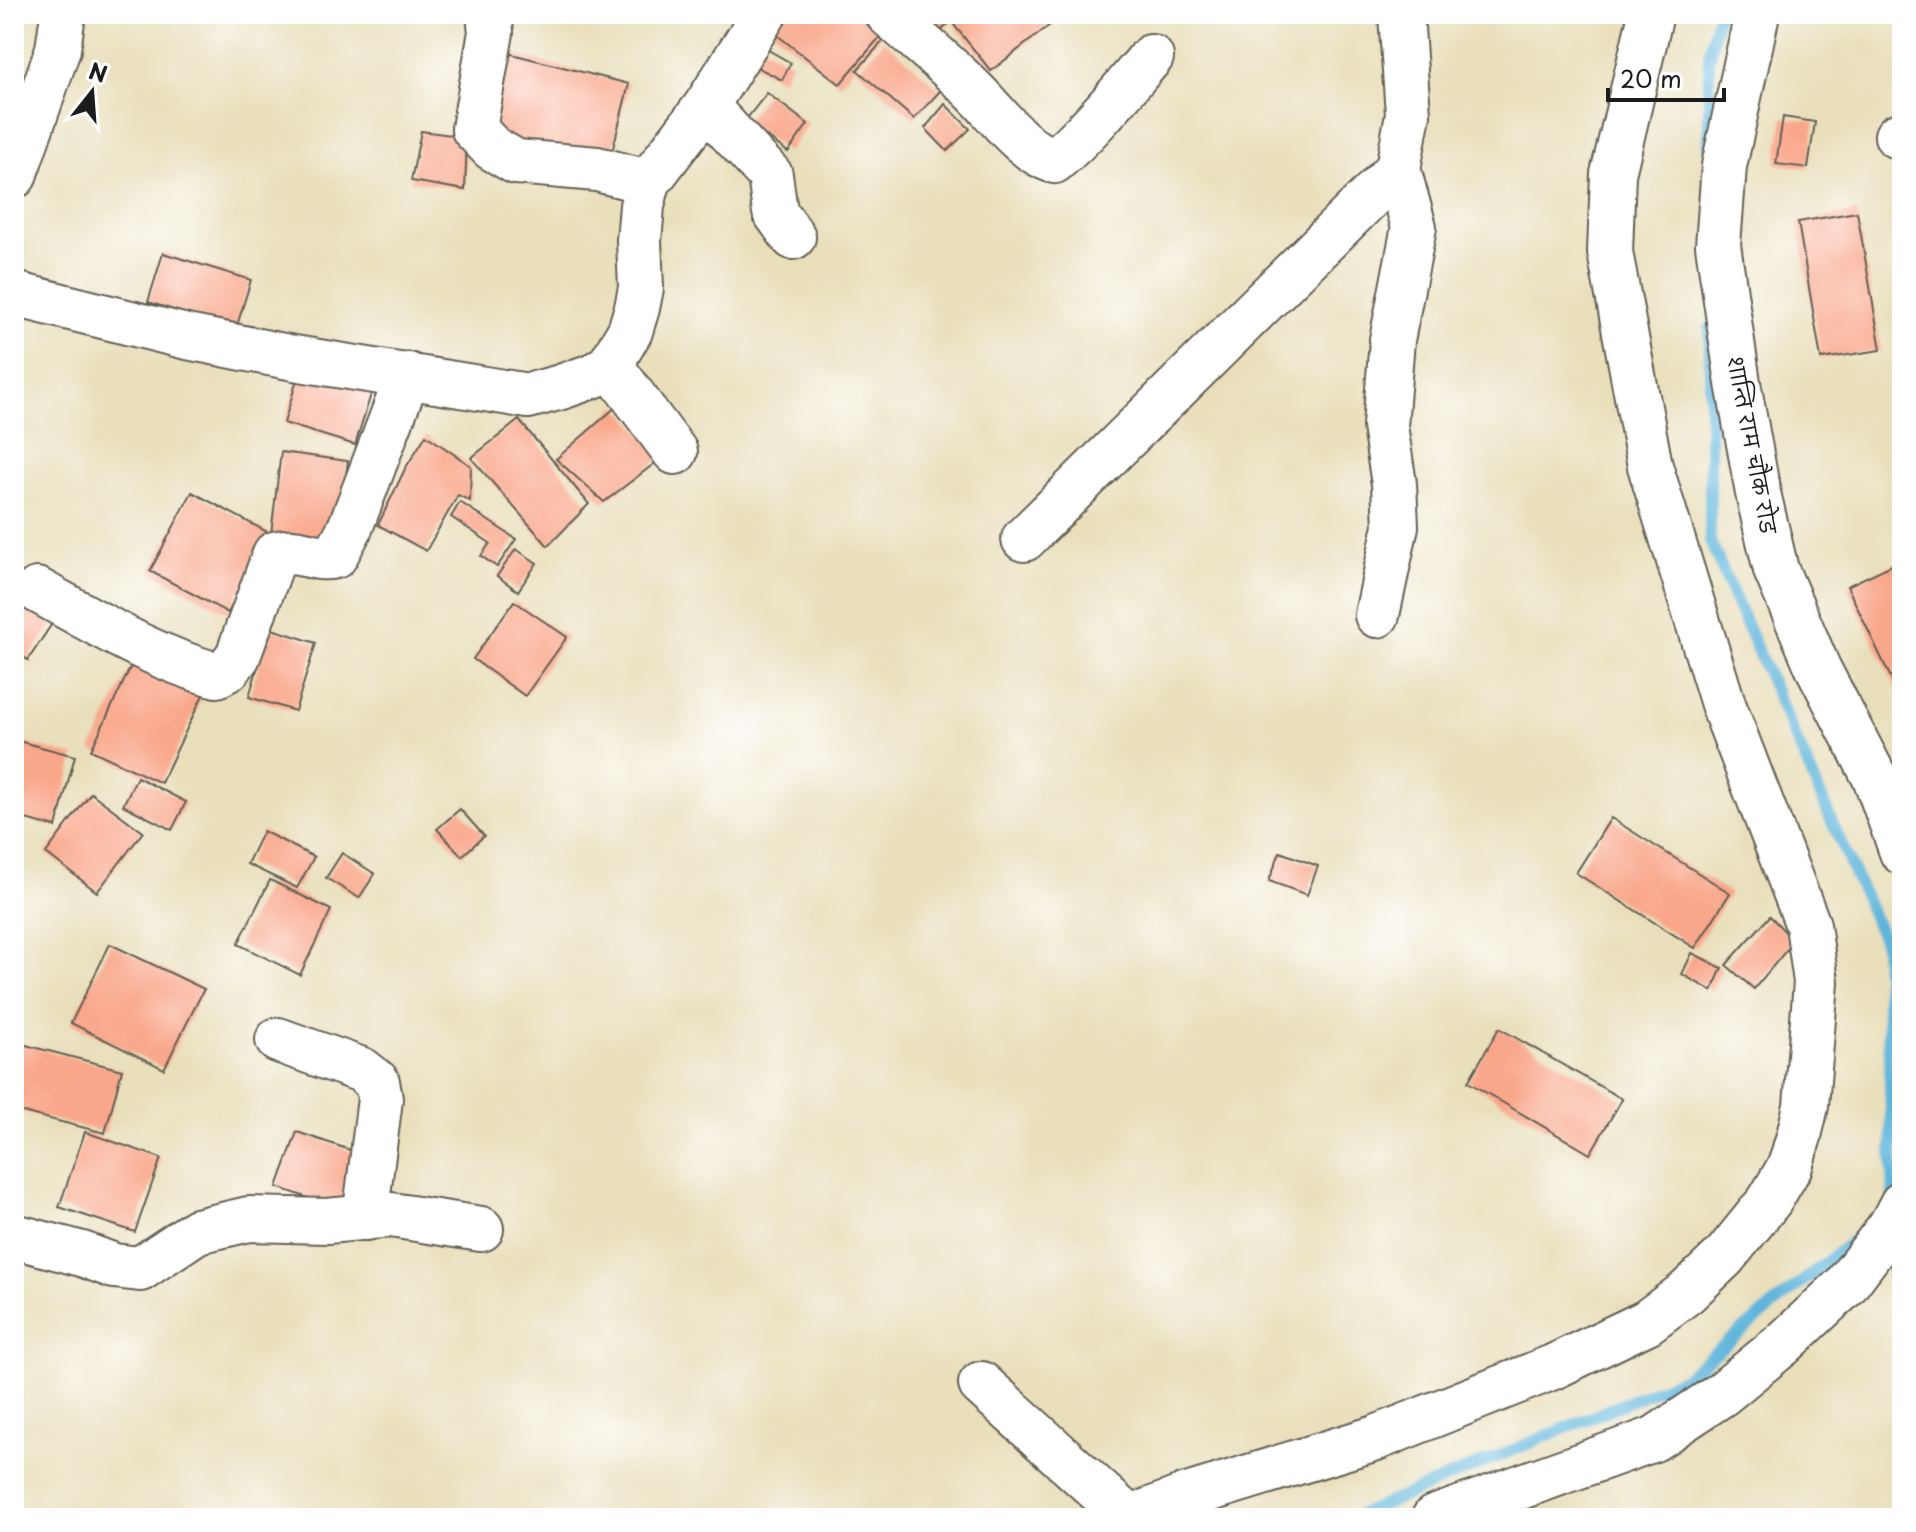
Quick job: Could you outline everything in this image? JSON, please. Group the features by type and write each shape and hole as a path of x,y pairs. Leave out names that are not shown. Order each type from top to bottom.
{"street":[{"path":"14,176 58,49 63,14"},
{"path":"489,14 491,32 474,129 483,139 516,162 597,169 648,182"},
{"path":"14,294 187,337 294,358 528,396 595,375 610,365 630,331 637,308 641,288 639,241 642,206 648,182 706,106 764,14"},
{"path":"888,14 974,91 1028,147 1040,157 1054,161 1089,128 1151,57"},
{"path":"1377,615 1396,526 1394,484 1385,426 1392,340 1414,227 1398,169 1408,114 1401,14"},
{"path":"981,1384 1130,1518 1184,1497 1376,1438 1553,1367 1647,1322 1686,1293 1724,1257 1770,1200 1790,1166 1806,1106 1816,982 1808,925 1724,707 1650,466 1610,252 1613,174 1651,14"},
{"name":"शान्ति राम चौक रोड","path":"1757,14 1724,166 1718,245 1738,383 1776,570 1818,668 1876,780 1902,852"},
{"path":"706,106 770,175 775,212 793,237"},
{"path":"1024,539 1398,169"},
{"path":"610,365 675,452"},
{"path":"37,590 129,640 192,668 217,675 228,669 238,656 275,554 286,550 327,558 335,556 340,549 408,375"},
{"path":"278,1040 362,1070 377,1082 380,1099 365,1218"},
{"path":"1434,1518 1502,1505 1654,1439 1722,1394 1783,1344 1845,1286 1891,1225 1902,1204"},
{"path":"14,1236 114,1266 140,1269 197,1231 249,1219 327,1221 391,1215 481,1229"}],"building":[{"path":"781,14 867,14 885,31 840,84 768,28"},
{"path":"919,14 958,14 939,33"},
{"path":"968,14 1064,14 991,71 954,25"},
{"path":"884,40 941,90 914,119 857,70"},
{"path":"761,46 791,63 782,80 751,64"},
{"path":"504,52 629,84 609,164 484,132"},
{"path":"767,93 808,124 788,152 745,121"},
{"path":"945,104 970,129 947,151 925,128"},
{"path":"1783,117 1815,122 1808,168 1776,164"},
{"path":"421,131 467,137 465,190 411,181"},
{"path":"1857,212 1881,350 1821,359 1798,222"},
{"path":"163,253 251,280 236,329 148,302"},
{"path":"301,366 373,388 355,445 284,423"},
{"path":"617,406 663,457 604,502 556,459"},
{"path":"519,420 589,504 548,546 471,458"},
{"path":"426,435 471,466 470,501 458,495 426,551 378,525 405,469"},
{"path":"281,452 348,461 337,543 271,534"},
{"path":"192,492 271,534 228,613 150,571"},
{"path":"460,502 516,539 497,567 481,556 490,543 451,517"},
{"path":"516,549 537,563 518,591 497,576"},
{"path":"1898,562 1902,572 1902,701 1847,586"},
{"path":"14,588 57,616 28,660 14,651"},
{"path":"514,601 567,637 525,696 473,659"},
{"path":"269,628 316,643 295,711 249,697"},
{"path":"133,662 203,695 161,783 91,750"},
{"path":"18,741 75,756 56,827 14,816 14,754"},
{"path":"137,777 186,802 172,830 123,805"},
{"path":"91,793 143,832 97,892 46,853"},
{"path":"460,809 484,836 462,856 437,829"},
{"path":"1611,818 1730,893 1695,948 1576,873"},
{"path":"263,831 314,857 297,888 247,864"},
{"path":"1280,852 1318,866 1307,895 1269,881"},
{"path":"342,853 375,874 359,898 326,878"},
{"path":"270,880 331,910 300,975 238,944"},
{"path":"1770,916 1794,941 1754,989 1726,965"},
{"path":"110,944 204,989 164,1069 71,1023"},
{"path":"1692,953 1722,968 1712,991 1682,974"},
{"path":"1499,1028 1622,1099 1590,1154 1468,1082"},
{"path":"14,1042 122,1070 105,1133 14,1110"},
{"path":"85,1132 161,1158 135,1232 59,1207"},
{"path":"297,1132 359,1153 340,1209 277,1187"}],"waterway":[{"path":"1709,146 1709,57 1718,14"},
{"path":"1710,328 1710,541 1885,944 1894,1197"},
{"path":"1352,1518 1684,1378 1860,1235"}]}
